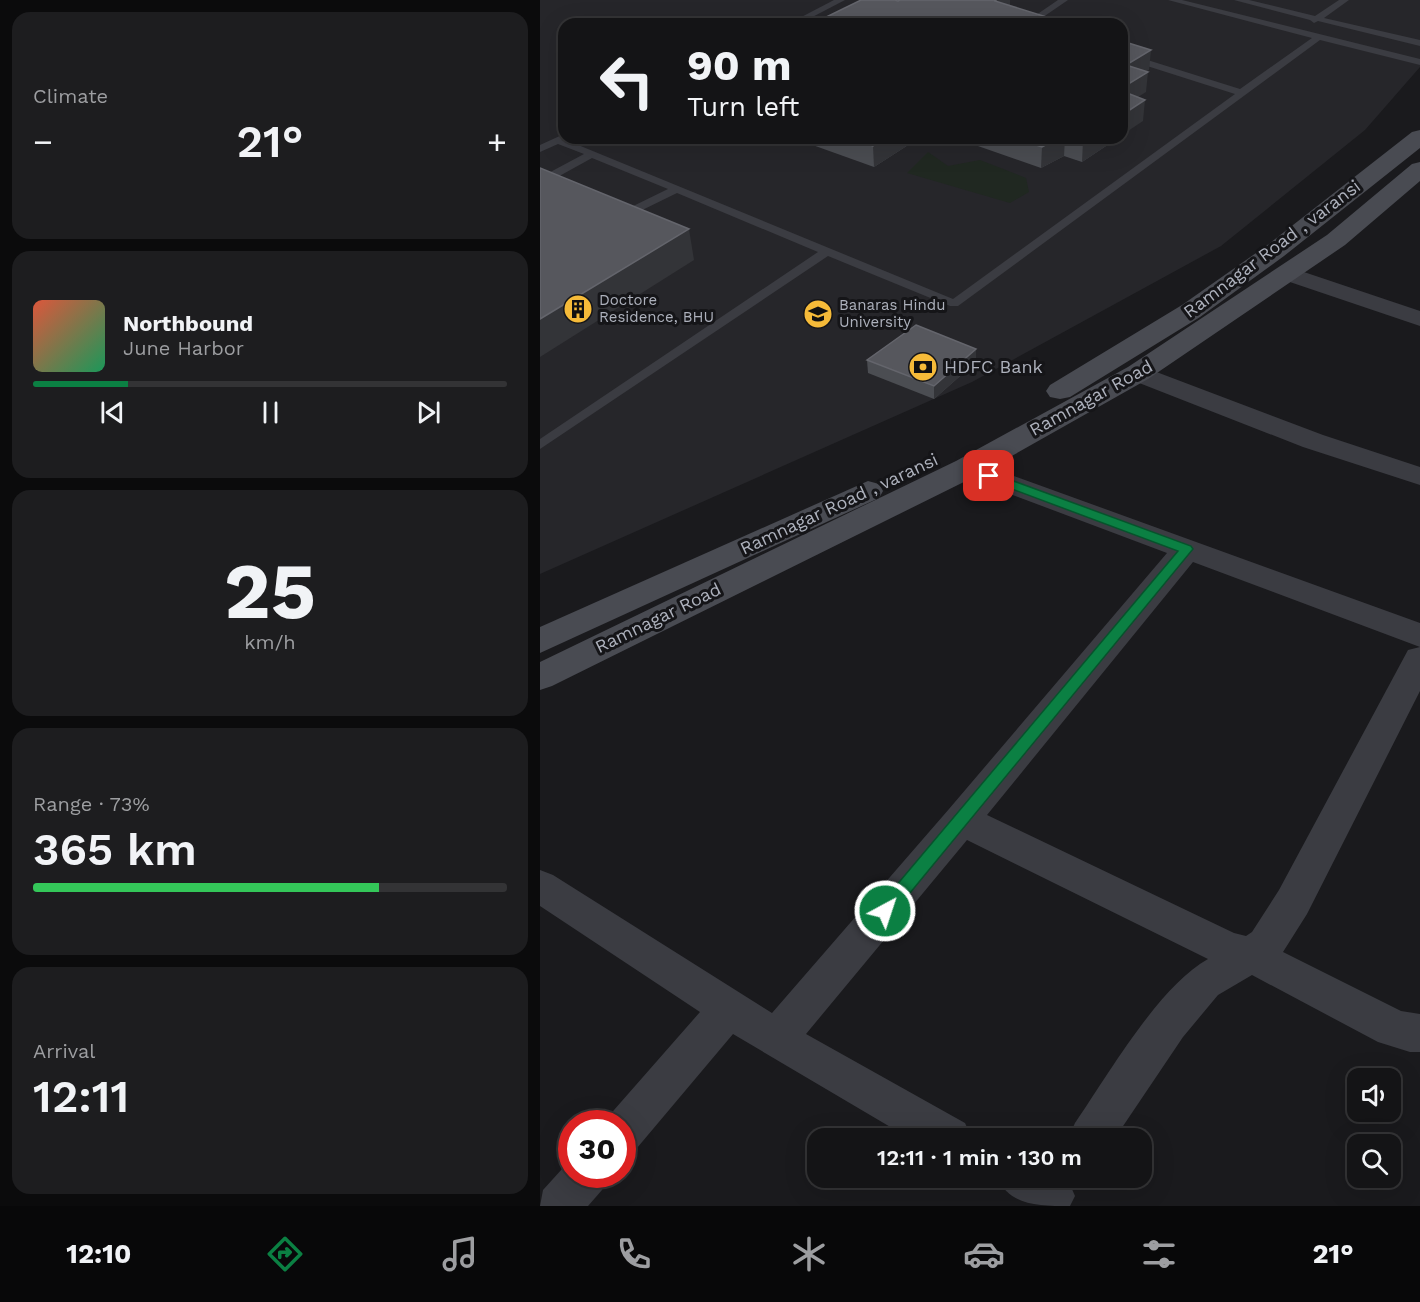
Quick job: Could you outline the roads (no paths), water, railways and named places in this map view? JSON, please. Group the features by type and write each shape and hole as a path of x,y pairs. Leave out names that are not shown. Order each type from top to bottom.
{"main road":[{"name":"Ramnagar Road , varansi","path":"540,642 948,454 1095,370 1191,311 1420,137"},
{"name":"Ramnagar Road","path":"540,677 968,468 1138,373 1336,240 1420,169"}],"street":[{"path":"1290,273 1420,319"},
{"path":"1138,373 1305,438 1420,476"},
{"path":"968,468 1420,635"},
{"path":"776,1039 962,820 1186,549"},
{"path":"1097,1128 1168,1024 1203,982 1266,944 1293,902 1420,659"},
{"path":"962,820 1227,949 1251,955 1393,1028 1410,1034 1420,1033"},
{"path":"540,886 776,1039 932,1128"},
{"path":"636,1117 728,1009"},
{"path":"559,1206 574,1188"}],"lane":[{"path":"804,18 840,0"},
{"path":"1036,18 1064,0"},
{"path":"1172,0 1420,62"},
{"path":"1238,0 1314,20 1420,43"},
{"path":"1260,5 1270,0"},
{"path":"1314,20 1345,0"},
{"path":"573,144 954,304 1318,37"},
{"path":"1128,57 1242,93"},
{"path":"540,149 558,140"},
{"path":"564,188 544,179 592,154"},
{"path":"614,211 624,215 677,189"},
{"path":"540,445 827,251"}],"place":[{"name":"Doctore Residence, BHU","path":"578,309"},
{"name":"Banaras Hindu University","path":"818,314"},
{"name":"HDFC Bank","path":"923,367"}]}
